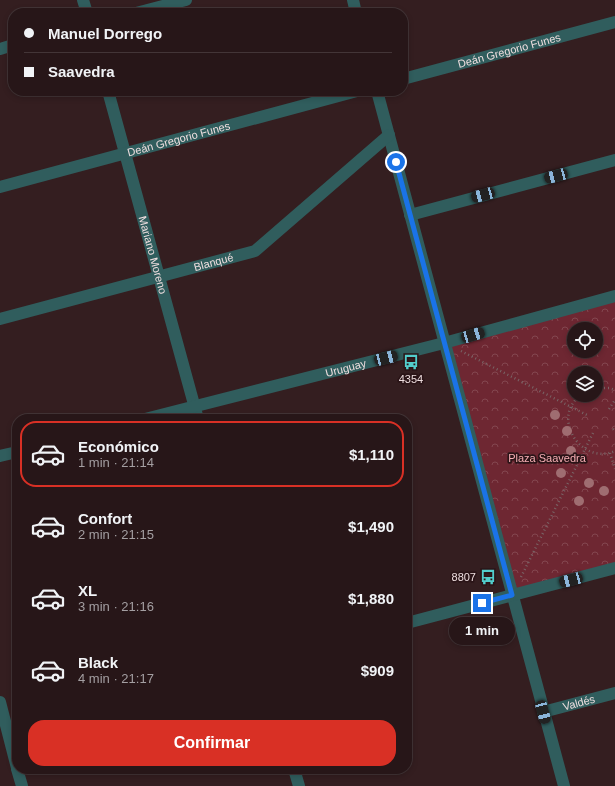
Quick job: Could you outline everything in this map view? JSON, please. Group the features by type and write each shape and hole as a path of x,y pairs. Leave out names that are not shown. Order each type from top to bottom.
{"street":[{"path":"155,8 186,0"},
{"name":"Deán Gregorio Funes","path":"408,78 615,22"},
{"name":"Mariano Moreno","path":"109,96 197,414"},
{"name":"Deán Gregorio Funes","path":"0,187 338,96"},
{"path":"378,96 564,786"},
{"name":"Blanqué","path":"0,319 255,251 389,135"},
{"path":"410,215 615,160"},
{"name":"Uruguay","path":"164,414 444,343 615,296"},
{"path":"0,456 12,453"},
{"path":"412,622 615,568"},
{"name":"Valdés","path":"543,712 615,693"},
{"path":"0,702 12,746"},
{"path":"19,774 22,786"},
{"path":"295,774 299,786"}],"path":[{"path":"444,343 587,415"},
{"path":"603,388 615,390"},
{"path":"609,409 615,400"},
{"path":"575,402 571,407 568,423 573,438 584,450 596,454 615,451"},
{"path":"512,595 593,433"},
{"path":"610,453 615,468"}],"green space":[{"name":"Plaza Saavedra","path":"615,296 615,568 512,595 444,343"}],"place":[{"name":"4354","path":"411,362"},
{"name":"8807","path":"488,577"}],"route":[{"path":"396,162 512,595 482,603"}]}
